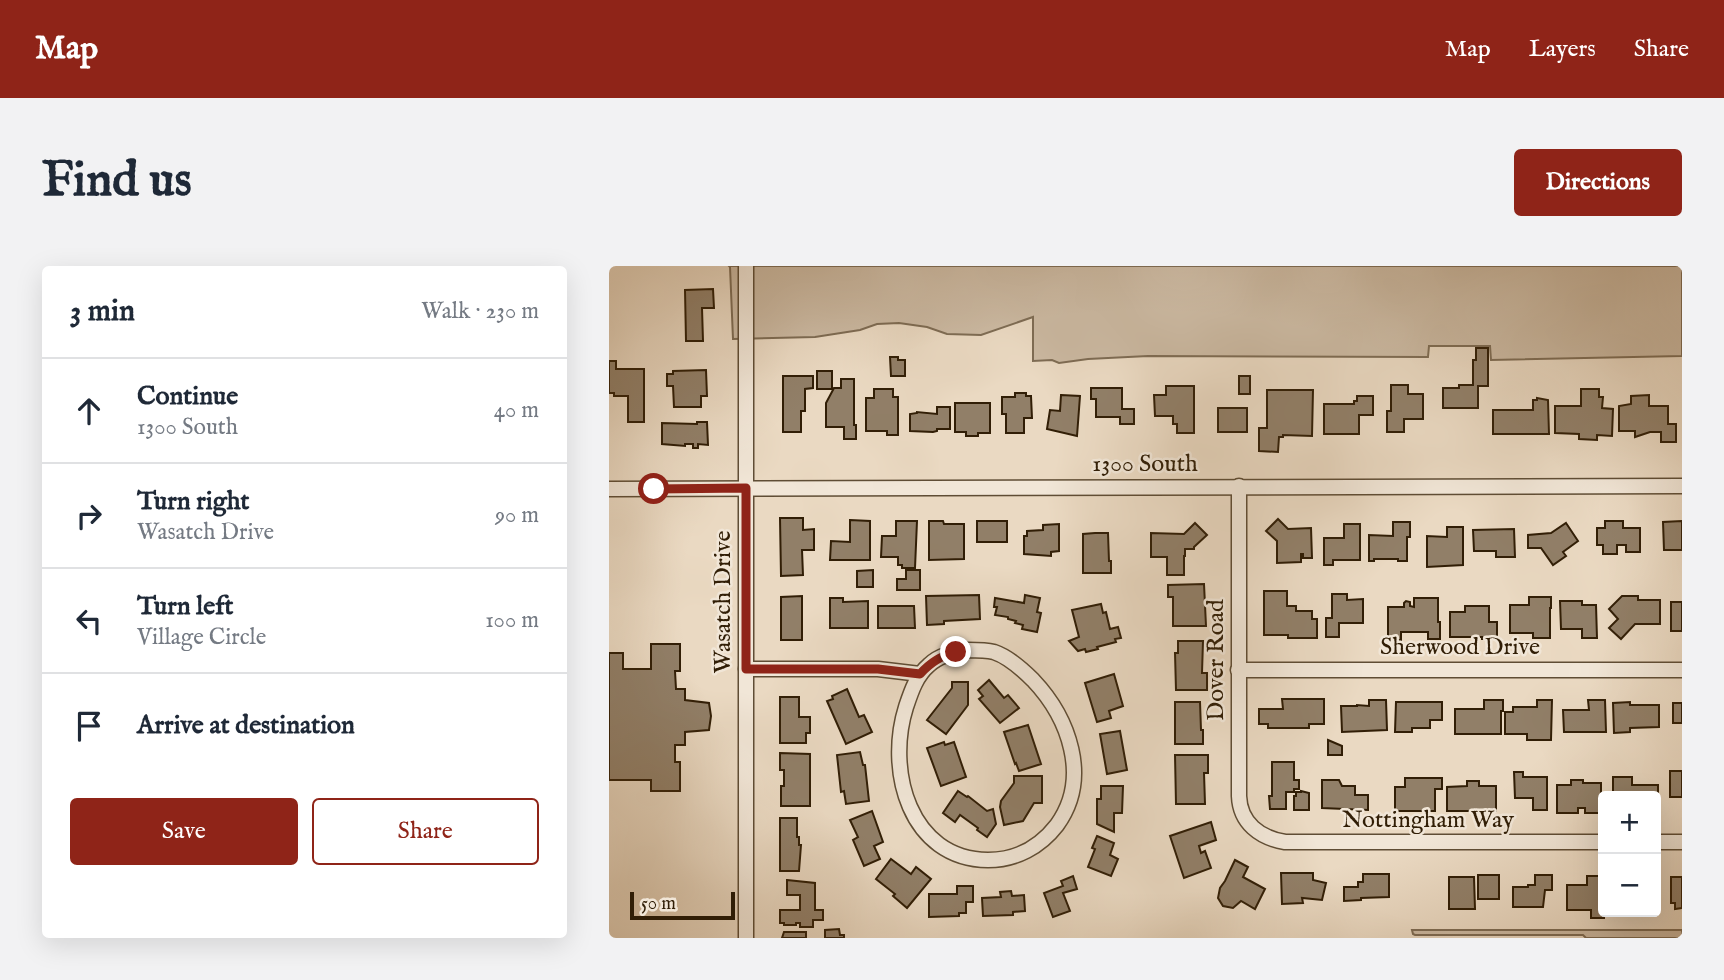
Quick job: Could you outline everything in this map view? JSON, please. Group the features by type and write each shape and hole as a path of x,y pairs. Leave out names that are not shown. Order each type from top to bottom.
{"street":[{"name":"Wasatch Drive","path":"745,266 746,938"},
{"name":"Dover Road","path":"1239,486 1239,804 1244,818 1255,830"},
{"name":"1300 South","path":"609,489 1682,486"},
{"path":"968,650 993,652 1023,670 1051,702 1061,719 1071,748 1073,789 1063,817 1029,850 999,860 967,857 938,844 917,821 904,790 899,744 903,717 920,674 930,663 946,655 968,650"},
{"path":"746,669 878,669 920,674"},
{"name":"Sherwood Drive","path":"1238,670 1682,670"},
{"name":"Nottingham Way","path":"1255,830 1269,838 1285,842 1598,842"},
{"path":"1661,842 1682,842"}],"shaded area":[{"path":"729,266 1682,266 1682,356 1491,360 1490,346 1429,346 1428,357 1148,356 1059,363 1052,360 1033,361 1033,317 981,335 947,334 927,327 899,323 877,324 860,330 815,337 733,339"},
{"path":"1412,930 1682,930 1682,938 1415,935"}],"building":[{"path":"713,289 714,308 702,308 703,341 686,341 685,290"},
{"path":"1476,348 1488,348 1488,386 1478,386 1478,408 1443,408 1443,388 1473,385"},
{"path":"890,357 905,360 905,376 891,376"},
{"path":"609,361 616,361 616,369 644,369 644,422 628,422 628,396 614,396 614,393 609,393"},
{"path":"706,370 707,396 701,396 701,407 674,407 673,386 667,386 667,374 673,374 673,371"},
{"path":"817,371 832,371 832,389 817,389"},
{"path":"783,376 813,376 813,388 805,389 801,432 783,432"},
{"path":"1239,376 1250,376 1250,394 1239,394"},
{"path":"841,379 854,379 856,439 844,439 844,427 826,427 826,403 834,388 841,388"},
{"path":"1391,385 1408,385 1408,394 1423,394 1423,419 1404,419 1404,432 1387,432 1387,411 1391,411"},
{"path":"1166,386 1194,386 1194,433 1177,433 1173,416 1155,416 1154,395 1166,395"},
{"path":"1091,388 1122,388 1122,409 1134,409 1134,424 1120,424 1120,417 1096,417 1096,399 1091,399"},
{"path":"874,389 893,389 893,397 898,397 898,435 887,435 887,431 866,431 866,398 874,398"},
{"path":"1581,389 1599,389 1599,397 1603,397 1602,408 1613,409 1612,436 1597,435 1597,440 1579,439 1579,434 1555,433 1555,406 1581,406"},
{"path":"1267,390 1313,390 1312,436 1283,435 1279,437 1278,452 1259,451 1259,428 1267,428"},
{"path":"1015,393 1031,396 1032,418 1024,418 1024,433 1006,433 1002,397 1015,397"},
{"path":"1061,395 1080,396 1077,436 1047,429 1050,410 1060,411"},
{"path":"1649,395 1649,406 1668,406 1668,424 1676,424 1676,442 1661,442 1661,432 1635,437 1635,431 1619,431 1619,406 1631,404 1631,396"},
{"path":"1357,396 1373,396 1373,415 1359,415 1359,434 1324,434 1324,404 1354,404"},
{"path":"1533,400 1548,400 1549,434 1493,434 1493,410 1533,410"},
{"path":"955,403 990,403 990,433 966,436 966,432 955,432"},
{"path":"937,407 950,407 950,429 937,429 933,432 910,431 910,414 937,414"},
{"path":"1218,408 1247,408 1247,432 1218,432"},
{"path":"707,422 708,445 698,444 698,448 693,448 693,444 662,444 662,423"},
{"path":"780,518 803,518 803,530 814,529 814,550 802,550 803,575 781,576"},
{"path":"1278,519 1288,529 1311,528 1312,558 1303,558 1301,554 1301,562 1277,563 1277,541 1266,531"},
{"path":"850,520 870,521 870,560 830,560 831,541 850,542"},
{"path":"896,521 917,521 915,568 902,568 902,565 898,565 898,557 881,557 882,536 896,536"},
{"path":"929,521 964,524 964,559 929,560"},
{"path":"977,521 1007,521 1007,542 977,542"},
{"path":"1605,521 1623,521 1623,528 1640,528 1640,552 1626,552 1626,545 1617,545 1617,554 1603,554 1603,545 1597,545 1597,528 1605,528"},
{"path":"1682,521 1682,550 1664,550 1663,522"},
{"path":"1393,522 1410,522 1407,561 1369,561 1369,535 1393,536"},
{"path":"1195,523 1207,535 1194,549 1185,549 1184,575 1167,575 1167,557 1151,557 1151,533 1184,534"},
{"path":"1566,523 1578,541 1563,552 1566,556 1553,565 1541,548 1528,548 1528,535 1551,533"},
{"path":"1059,524 1059,551 1051,552 1051,556 1024,554 1024,536 1027,536 1027,531 1043,530 1043,525"},
{"path":"1344,524 1360,524 1360,560 1333,560 1333,565 1324,565 1324,538 1344,538"},
{"path":"1447,527 1463,527 1463,565 1427,567 1427,536 1447,537"},
{"path":"1514,529 1515,557 1496,557 1496,551 1474,551 1473,530"},
{"path":"1108,533 1111,573 1083,573 1083,534"},
{"path":"873,570 873,587 857,587 857,571"},
{"path":"906,570 920,570 920,590 897,590 897,579 906,579"},
{"path":"1204,584 1206,626 1173,626 1173,597 1168,597 1168,585"},
{"path":"1264,591 1287,591 1287,606 1296,606 1296,611 1312,611 1312,619 1317,619 1317,638 1264,635"},
{"path":"1332,594 1347,594 1347,600 1363,599 1363,623 1339,623 1339,637 1326,637 1326,618 1332,618"},
{"path":"979,595 980,619 927,625 926,596"},
{"path":"1025,595 1040,598 1037,612 1041,613 1037,632 1022,629 1023,625 1008,617 995,615 995,598 1024,603"},
{"path":"802,596 802,640 781,640 781,597"},
{"path":"1622,596 1638,596 1638,600 1660,600 1660,624 1635,624 1621,639 1609,628 1618,619 1609,609"},
{"path":"1529,597 1551,597 1550,638 1533,638 1533,633 1510,633 1510,605 1529,605"},
{"path":"830,598 843,598 843,602 868,601 868,628 830,628"},
{"path":"1414,598 1438,598 1440,639 1428,639 1428,632 1401,632 1401,640 1388,640 1388,607 1404,607 1406,601 1414,607"},
{"path":"1560,601 1582,601 1582,605 1596,605 1597,638 1582,638 1582,629 1561,629"},
{"path":"1671,602 1682,602 1682,631 1671,631"},
{"path":"1101,604 1110,629 1118,627 1121,638 1097,647 1098,649 1078,651 1069,641 1079,637 1072,610"},
{"path":"878,606 914,606 915,628 878,628"},
{"path":"1465,606 1489,606 1489,622 1497,622 1497,639 1450,637 1450,612 1465,612"},
{"path":"1178,641 1203,641 1202,673 1207,673 1207,690 1176,690 1175,653 1178,653"},
{"path":"651,644 680,644 680,671 675,671 676,689 685,689 685,700 709,703 709,730 685,732 685,745 675,745 675,762 680,762 680,791 651,791 651,780 609,780 609,653 623,653 623,669 651,669"},
{"path":"1114,674 1123,706 1109,711 1111,718 1097,722 1085,683"},
{"path":"989,680 1004,698 1008,695 1019,708 1000,723 979,699 983,696 978,690"},
{"path":"952,682 968,682 968,705 946,734 927,720 952,688"},
{"path":"847,689 859,717 864,715 872,732 846,744 827,701"},
{"path":"780,697 799,697 799,717 810,717 810,733 806,733 806,743 780,743"},
{"path":"1282,699 1324,699 1324,724 1309,724 1309,728 1268,728 1268,724 1259,724 1259,709 1283,709"},
{"path":"1369,700 1386,700 1387,730 1342,732 1341,706 1369,706"},
{"path":"1484,700 1503,700 1501,734 1455,734 1455,709 1484,709"},
{"path":"1537,700 1552,700 1551,740 1527,740 1527,734 1505,734 1505,712 1513,712 1513,707 1537,707"},
{"path":"1588,700 1605,700 1606,732 1564,732 1563,710 1589,710"},
{"path":"1175,702 1200,702 1203,744 1175,744"},
{"path":"1396,702 1442,702 1442,720 1430,720 1430,728 1395,732"},
{"path":"1630,702 1630,705 1659,705 1659,727 1630,728 1630,732 1614,733 1613,703"},
{"path":"1673,703 1682,703 1682,723 1673,723"},
{"path":"1028,725 1041,764 1019,771 1004,732"},
{"path":"1120,731 1127,770 1107,774 1100,734"},
{"path":"1328,740 1342,746 1342,755 1328,755"},
{"path":"944,742 945,745 954,742 966,777 941,786 927,748"},
{"path":"860,752 865,765 869,801 846,804 844,791 841,792 837,755"},
{"path":"780,753 810,754 810,806 781,806 784,770 780,770"},
{"path":"1175,755 1208,755 1208,773 1204,773 1205,804 1176,804"},
{"path":"1272,762 1294,762 1294,780 1299,780 1299,789 1286,792 1286,809 1270,809"},
{"path":"1670,771 1682,771 1682,797 1670,797"},
{"path":"1514,772 1523,772 1523,777 1547,777 1547,810 1533,810 1533,798 1515,798"},
{"path":"1014,776 1042,776 1042,803 1034,803 1023,821 1004,825 1001,801 1014,783"},
{"path":"1613,777 1632,777 1632,785 1658,785 1658,791 1613,791"},
{"path":"1405,778 1442,778 1442,789 1435,789 1435,811 1395,811 1395,787 1405,787"},
{"path":"1322,780 1339,780 1342,786 1355,786 1355,795 1368,795 1368,810 1322,808"},
{"path":"1571,780 1601,783 1601,791 1598,791 1598,813 1585,813 1585,808 1578,808 1578,813 1557,813 1557,785 1571,785"},
{"path":"1467,781 1479,781 1479,786 1496,786 1496,811 1447,811 1447,787 1467,786"},
{"path":"1101,786 1123,786 1122,813 1114,813 1114,832 1097,824 1097,799 1101,799"},
{"path":"958,791 987,811 993,809 996,824 987,837 960,815 955,822 943,813"},
{"path":"1301,791 1309,793 1309,810 1294,810 1294,796"},
{"path":"872,811 883,842 874,846 880,859 864,866 853,840 858,837 850,820"},
{"path":"780,818 797,818 797,837 801,845 799,871 780,871"},
{"path":"1211,822 1216,840 1199,846 1201,853 1205,851 1211,868 1184,878 1170,836"},
{"path":"1097,836 1114,843 1110,855 1118,859 1111,876 1088,867"},
{"path":"891,859 911,874 916,867 931,879 907,908 876,879"},
{"path":"1235,860 1248,867 1243,877 1265,889 1255,909 1241,901 1233,908 1223,906 1218,898 1220,888"},
{"path":"1281,873 1313,873 1313,880 1326,883 1322,900 1302,898 1303,903 1282,904"},
{"path":"1363,874 1389,874 1389,897 1344,901 1344,887 1358,887 1358,882 1363,882"},
{"path":"1478,875 1499,875 1499,899 1478,899"},
{"path":"1535,875 1552,875 1552,890 1545,890 1543,907 1513,907 1513,887 1535,885"},
{"path":"1073,876 1077,889 1063,893 1070,911 1053,917 1044,893 1063,886 1061,881"},
{"path":"1587,876 1598,876 1598,917 1604,918 1591,918 1591,910 1567,910 1567,885 1587,885"},
{"path":"1449,877 1474,877 1475,909 1449,909"},
{"path":"1671,877 1682,877 1682,908 1675,909 1675,903 1671,903"},
{"path":"787,880 815,883 815,910 823,910 823,920 813,920 813,927 800,927 800,923 780,923 780,910 800,910 800,895 787,895"},
{"path":"957,886 973,886 973,902 966,902 966,913 959,913 959,916 929,917 929,894 957,894"},
{"path":"1011,891 1012,896 1024,895 1025,911 1013,912 1013,915 983,916 982,898 1001,897 1000,892"},
{"path":"839,929 844,938 825,938 825,930"},
{"path":"784,932 806,932 806,938 782,938"}],"route":[{"path":"654,489 746,488 746,669 878,669 920,674 930,663 956,652"}]}
